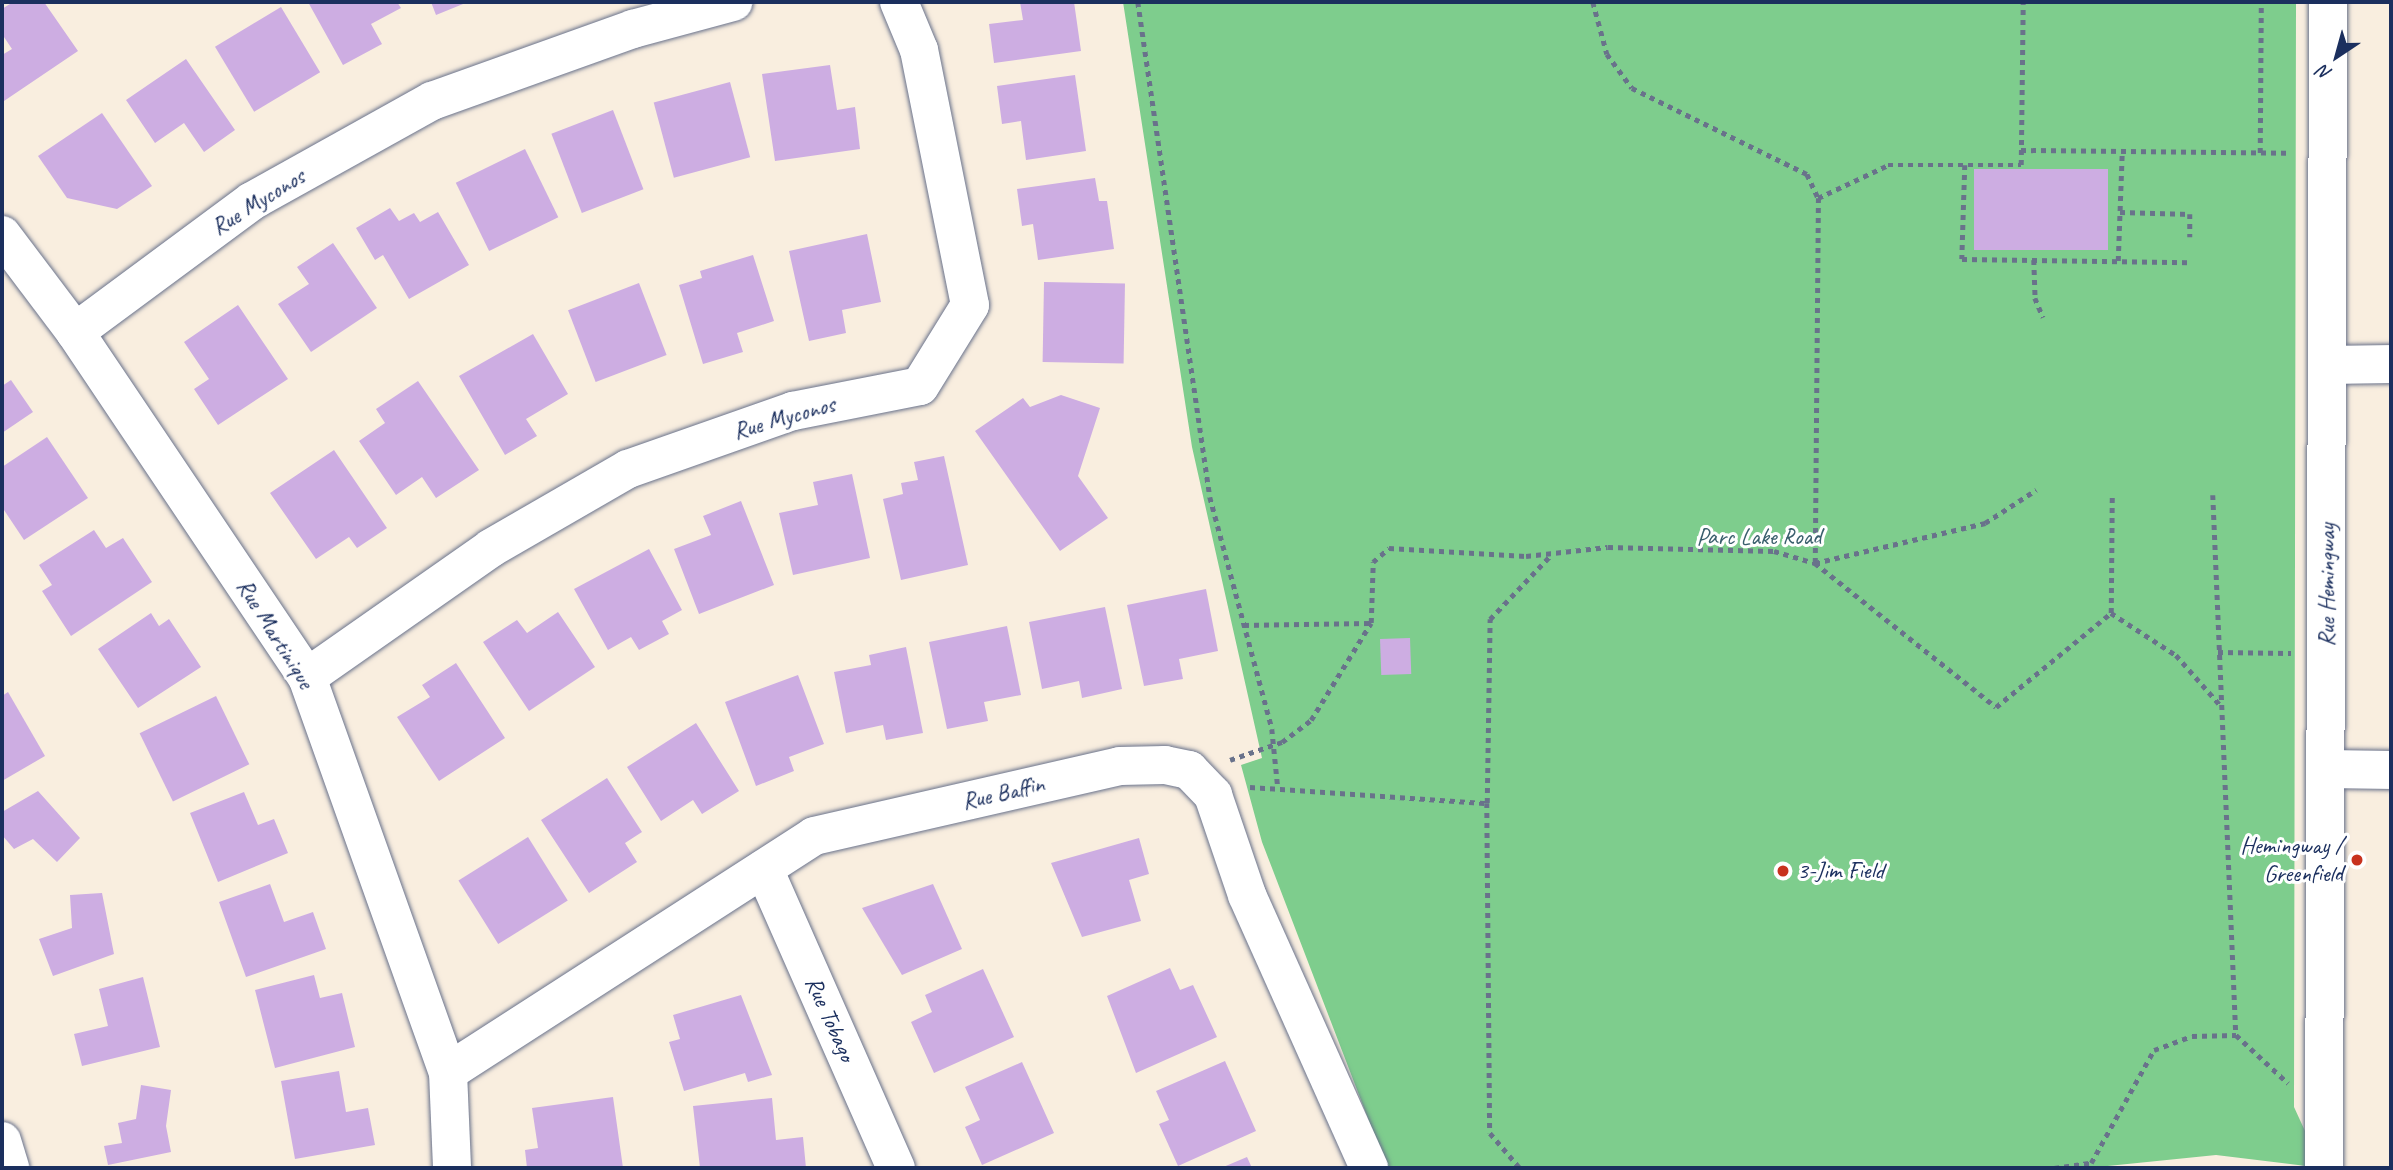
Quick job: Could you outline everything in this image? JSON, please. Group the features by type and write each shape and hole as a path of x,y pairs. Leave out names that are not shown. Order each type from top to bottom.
{"street":[{"name":"Rue Myconos","path":"75,332 251,201 432,101 634,29 733,2"},
{"name":"Rue Myconos","path":"307,677 479,556 628,469 793,411 920,386 970,305 919,50 899,2"},
{"name":"Rue Hemingway","path":"2324,1168 2329,769 2326,654 2329,365 2328,2"},
{"name":"Rue Martinique","path":"2,234 75,332 307,677 447,1073 452,1168"},
{"path":"2329,365 2391,364"},
{"name":"Rue Baffin","path":"447,1073 814,836 1120,766 1165,765 1198,776"},
{"path":"2329,769 2391,770"},
{"path":"1198,776 1213,795 1247,895 1369,1168"},
{"name":"Rue Tobago","path":"764,869 897,1168"},
{"path":"2,1141 10,1168"}],"path":[{"path":"1138,2 1210,497 1244,625 1278,788"},
{"path":"1592,2 1606,54 1632,88 1807,174 1818,198 1815,563"},
{"path":"1818,198 1888,165 2021,165 2022,2"},
{"path":"2260,153 2261,2"},
{"path":"2021,150 2328,153"},
{"path":"2118,261 2122,151"},
{"path":"1965,165 1962,259 2189,262"},
{"path":"2120,212 2190,215 2190,237"},
{"path":"2034,260 2035,298 2043,317"},
{"path":"1815,563 1985,523 2036,490"},
{"path":"1198,776 1271,745 1311,720 1371,623 1373,562 1389,548 1552,553 1608,547 1774,551 1815,563 1996,707 2111,612 2112,493"},
{"path":"2213,495 2236,1035"},
{"path":"1520,1168 1490,1133 1487,803 1490,619 1552,553"},
{"path":"2111,612 2176,655 2221,706"},
{"path":"1244,625 1371,623"},
{"path":"2218,652 2326,654"},
{"path":"1242,787 1487,803"},
{"path":"2054,1168 2091,1163 2154,1050 2192,1036 2236,1035 2293,1087 2326,1091"}],"green space":[{"name":"Parc Lake Road","path":"1123,2 2296,2 2294,1107 2322,1168 2216,1155 2088,1168 1387,1168 1262,842 1241,765 1262,758 1192,447"}],"building":[{"path":"13,2 44,2 78,51 4,101 2,55 12,49 2,34 2,9"},
{"path":"308,2 397,2 401,8 371,24 382,44 343,65"},
{"path":"431,2 468,2 436,15"},
{"path":"1020,2 1074,2 1081,51 994,63 989,24 1023,20"},
{"path":"281,7 320,72 254,112 215,47"},
{"path":"186,59 235,130 204,152 184,123 155,143 126,100"},
{"path":"830,65 837,110 855,107 860,149 775,161 762,74"},
{"path":"1075,75 1086,151 1026,160 1021,121 1002,124 997,86"},
{"path":"730,82 750,157 674,178 654,102"},
{"path":"613,110 643,189 582,213 551,134"},
{"path":"102,113 152,186 117,209 67,198 38,156"},
{"path":"525,149 558,217 489,251 456,183"},
{"path":"1974,169 2108,169 2108,250 1974,250"},
{"path":"1095,178 1099,201 1107,201 1114,249 1038,260 1033,224 1022,226 1017,189"},
{"path":"390,208 399,221 414,213 420,222 438,212 469,265 409,299 383,255 375,260 356,228"},
{"path":"867,234 881,302 842,310 846,333 809,341 789,251"},
{"path":"333,243 377,308 311,352 278,304 309,284 297,267"},
{"path":"753,255 774,321 737,333 743,352 703,364 679,285 702,278 700,271"},
{"path":"1044,282 1125,283 1124,363 1043,362"},
{"path":"639,283 667,355 596,382 568,310"},
{"path":"238,305 288,379 218,425 194,389 209,379 184,342"},
{"path":"533,334 568,394 526,419 537,436 505,455 459,376"},
{"path":"11,380 33,412 2,433 2,386"},
{"path":"418,381 479,470 436,498 422,477 396,495 359,441 385,423 376,409"},
{"path":"1061,395 1100,408 1078,476 1108,518 1060,551 975,431 1023,398 1030,407"},
{"path":"47,437 88,498 24,540 2,507 2,467"},
{"path":"334,450 387,528 357,548 349,537 316,559 270,493"},
{"path":"944,456 968,565 901,580 883,499 903,494 901,483 918,480 914,462"},
{"path":"852,474 870,558 793,575 779,513 818,505 813,482"},
{"path":"741,501 774,585 699,614 674,549 711,535 703,516"},
{"path":"94,530 106,548 123,538 152,582 71,636 42,591 52,585 39,565"},
{"path":"649,549 682,610 662,621 669,634 639,650 631,637 608,650 574,589"},
{"path":"1206,589 1218,651 1179,659 1183,679 1144,686 1127,605"},
{"path":"1105,607 1122,689 1082,698 1079,681 1042,689 1029,622"},
{"path":"558,612 595,667 529,711 483,642 517,620 527,633"},
{"path":"151,613 159,626 169,619 201,667 138,708 98,649"},
{"path":"1007,626 1021,695 984,702 988,721 947,729 929,642"},
{"path":"1410,638 1411,674 1381,675 1380,639"},
{"path":"906,647 923,733 886,740 883,725 846,733 834,672 871,665 869,655"},
{"path":"456,663 505,738 439,781 397,717 430,697 422,685"},
{"path":"798,675 824,744 789,757 794,771 756,786 725,702"},
{"path":"8,692 45,756 2,781 2,696"},
{"path":"216,696 249,764 173,802 140,733"},
{"path":"696,723 739,791 702,814 693,800 661,821 627,767"},
{"path":"607,778 642,832 625,843 637,862 589,893 541,820"},
{"path":"38,791 80,838 57,862 33,839 14,849 2,835 2,812"},
{"path":"244,792 258,825 274,819 288,853 218,882 190,813"},
{"path":"528,837 568,901 498,944 458,880"},
{"path":"1139,838 1149,874 1129,880 1141,921 1082,937 1051,863"},
{"path":"270,884 284,922 313,912 326,949 246,977 219,902"},
{"path":"933,884 962,949 902,975 862,908"},
{"path":"102,893 114,954 53,976 39,939 72,928 70,895"},
{"path":"1170,968 1180,990 1193,985 1217,1037 1136,1073 1107,996"},
{"path":"983,969 1014,1037 934,1073 911,1022 932,1012 925,995"},
{"path":"314,975 320,998 342,993 355,1047 275,1068 255,990"},
{"path":"143,977 160,1047 82,1066 74,1034 108,1026 99,989"},
{"path":"741,995 772,1075 748,1082 745,1073 684,1091 669,1042 680,1039 673,1015"},
{"path":"1225,1061 1256,1131 1178,1166 1159,1124 1169,1120 1156,1091"},
{"path":"1022,1062 1054,1133 982,1165 965,1127 980,1120 965,1087"},
{"path":"339,1071 346,1112 368,1108 375,1145 295,1159 281,1081"},
{"path":"141,1085 171,1090 166,1126 171,1152 108,1165 104,1146 122,1143 118,1123 136,1119"},
{"path":"613,1097 623,1168 527,1168 525,1150 538,1148 532,1108"},
{"path":"772,1098 776,1140 803,1137 806,1168 700,1168 693,1106"},
{"path":"1247,1157 1252,1168 1221,1168"}],"place":[{"name":"Hemingway / Greenfield","path":"2357,860"},
{"name":"3-Jim Field","path":"1783,871"}]}
